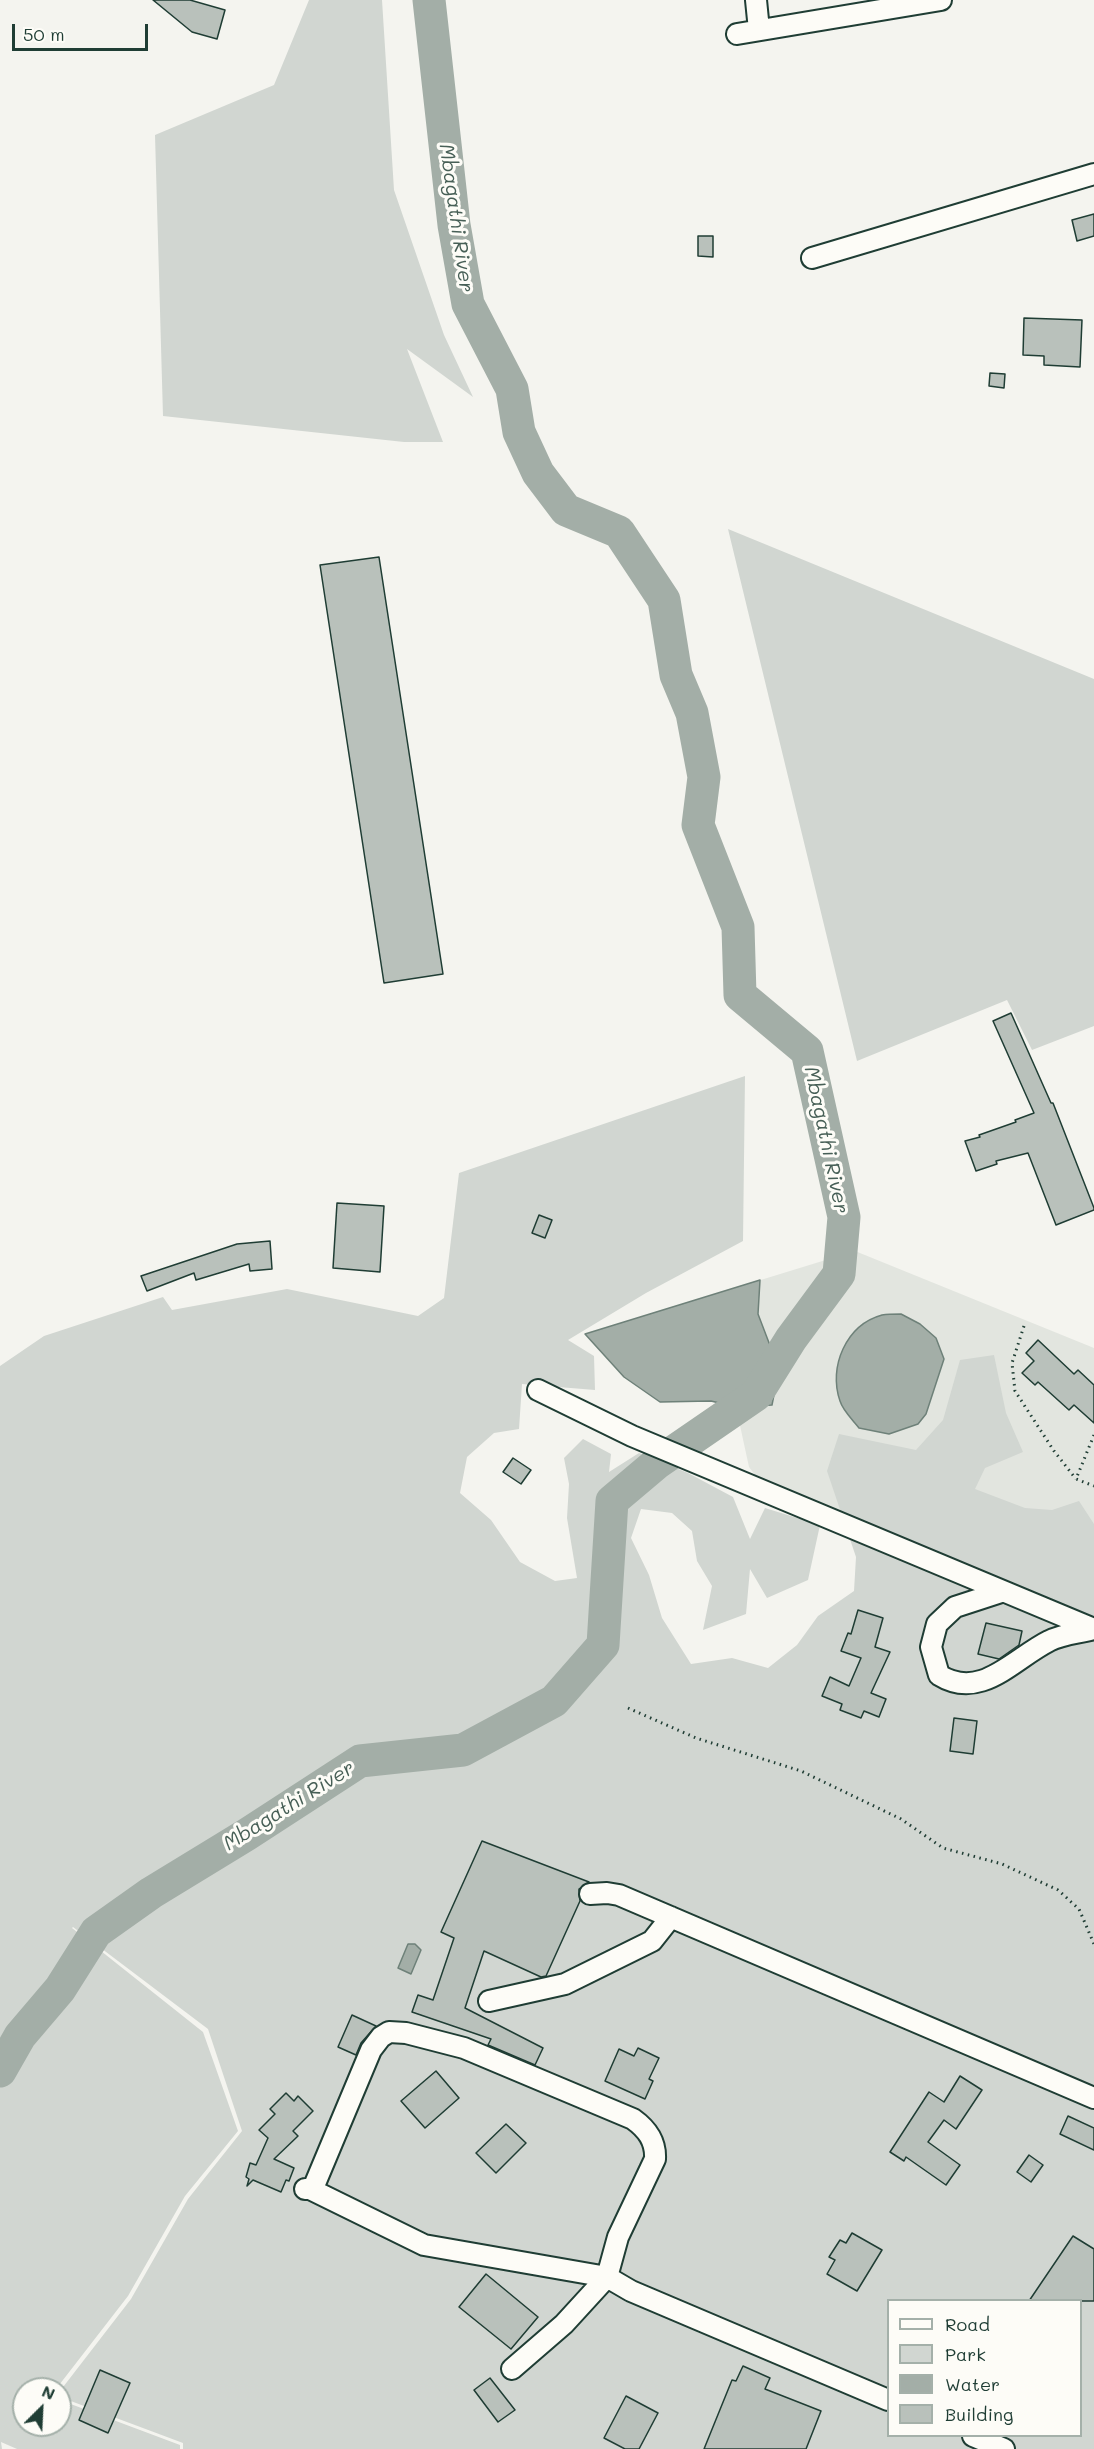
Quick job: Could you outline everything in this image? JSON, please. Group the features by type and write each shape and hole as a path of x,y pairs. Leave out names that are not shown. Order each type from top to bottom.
{"street":[{"path":"756,0 759,30"},
{"path":"736,34 910,3 941,0"},
{"path":"812,258 1094,174"},
{"path":"538,1390 632,1436 1094,1629"},
{"path":"1001,1592 955,1607 938,1624 931,1647 939,1676 951,1683 971,1685 1012,1665 1050,1640 1094,1629"},
{"path":"590,1894 619,1895 1094,2098"},
{"path":"489,2001 565,1984 652,1941 671,1917"},
{"path":"512,2369 564,2324 607,2277 618,2237 655,2159 656,2149 644,2127 633,2119 464,2048 406,2033 389,2032 381,2037 371,2050 314,2186 307,2189 424,2245 607,2277 631,2291 887,2400"},
{"path":"975,2437 1004,2449"}],"path":[{"path":"1024,1326 1012,1363 1014,1390 1054,1451 1076,1479 1094,1486"},
{"path":"1076,1479 1094,1435"},
{"path":"628,1708 696,1738 801,1771 901,1819 943,1848 1002,1864 1058,1890 1078,1909 1094,1944"}],"shaded area":[{"path":"855,1251 1094,1348 1094,1621 764,1487 749,1467 736,1407 711,1401 660,1402 624,1377 585,1334"}],"green space":[{"path":"309,0 382,0 394,190 444,335 473,397 407,349 443,442 404,442 163,416 155,135 274,85"},
{"path":"728,529 1094,679 1094,1026 1032,1050 1007,1000 857,1061"},
{"path":"745,1076 743,1241 646,1293 568,1340 594,1356 595,1390 522,1384 519,1429 494,1433 467,1457 460,1493 491,1520 520,1562 555,1581 577,1578 567,1518 569,1484 564,1458 583,1439 611,1454 609,1472 639,1453 688,1473 733,1497 750,1539 765,1508 820,1525 808,1580 767,1598 750,1569 746,1614 703,1630 712,1586 697,1561 692,1531 672,1513 641,1509 631,1538 649,1575 662,1618 691,1664 732,1658 768,1668 797,1645 818,1616 854,1591 856,1557 827,1471 839,1434 916,1450 943,1420 960,1360 994,1355 1006,1413 1023,1452 985,1468 975,1489 1025,1508 1052,1510 1079,1501 1094,1524 1094,2449 183,2449 183,2443 72,2401 71,2377 131,2299 188,2199 242,2131 208,2029 73,1927 203,2032 238,2131 185,2196 128,2296 65,2377 12,2377 12,2437 72,2437 72,2404 180,2445 180,2449 17,2449 1,2442 2,2449 0,2449 0,1366 44,1336 163,1297 172,1310 287,1289 418,1316 444,1298 459,1173"}],"water":[{"path":"760,1280 758,1314 779,1369 772,1405 736,1407 711,1401 660,1402 624,1377 585,1334"},
{"path":"901,1314 920,1324 936,1338 944,1359 926,1414 918,1424 889,1434 859,1428 843,1408 837,1388 836,1375 843,1349 850,1338 869,1320 882,1315"},
{"path":"408,1944 415,1944 421,1950 411,1974 398,1968"}],"building":[{"path":"153,0 190,0 225,10 217,39 192,32"},
{"path":"1094,214 1094,236 1077,241 1072,220"},
{"path":"698,236 713,236 713,257 698,256"},
{"path":"1024,318 1082,320 1080,367 1044,365 1044,356 1023,355"},
{"path":"990,373 1005,374 1004,388 989,386"},
{"path":"379,557 443,974 384,983 320,565"},
{"path":"1011,1013 1051,1103 1053,1103 1094,1208 1094,1210 1056,1225 1028,1153 996,1161 997,1164 976,1171 965,1141 980,1137 979,1135 1034,1113 993,1021"},
{"path":"337,1203 384,1206 380,1272 333,1268"},
{"path":"539,1215 552,1220 545,1238 532,1233"},
{"path":"270,1241 272,1269 250,1271 249,1264 196,1280 194,1273 147,1291 141,1276 237,1244"},
{"path":"1038,1340 1074,1374 1078,1370 1094,1385 1094,1423 1074,1405 1069,1410 1038,1382 1035,1385 1022,1373 1034,1361 1026,1353"},
{"path":"513,1458 531,1470 521,1484 503,1472"},
{"path":"858,1610 883,1618 875,1647 890,1652 871,1693 886,1699 879,1717 864,1711 861,1718 840,1710 842,1704 822,1696 830,1677 849,1686 861,1658 841,1651 848,1633 851,1634"},
{"path":"986,1623 1022,1631 1019,1645 999,1659 978,1654"},
{"path":"954,1718 977,1721 973,1754 950,1751"},
{"path":"482,1841 589,1882 579,1889 580,1901 546,1976 541,1977 484,1951 465,2008 543,2048 535,2065 488,2045 491,2039 412,2012 418,1995 433,2000 454,1938 441,1932"},
{"path":"352,2015 376,2026 361,2043 356,2055 338,2047"},
{"path":"638,2048 659,2058 649,2079 653,2081 645,2099 605,2081 619,2049 634,2056"},
{"path":"436,2071 459,2098 425,2128 401,2101"},
{"path":"960,2076 982,2090 956,2129 944,2120 928,2142 960,2165 946,2185 906,2157 904,2161 890,2152 929,2092 944,2102"},
{"path":"286,2093 294,2101 298,2096 313,2111 293,2131 298,2136 274,2159 294,2168 289,2181 286,2180 281,2192 253,2180 247,2186 249,2179 246,2177 250,2163 256,2165 268,2138 259,2130 275,2114 270,2109"},
{"path":"1068,2116 1094,2128 1094,2150 1060,2134"},
{"path":"506,2124 526,2143 496,2173 476,2153"},
{"path":"1029,2155 1043,2165 1031,2182 1017,2172"},
{"path":"852,2233 882,2250 857,2291 827,2274 835,2260 829,2257 840,2240 846,2243"},
{"path":"1073,2236 1094,2249 1094,2301 1030,2299"},
{"path":"486,2274 538,2317 511,2349 459,2307"},
{"path":"743,2366 770,2378 765,2389 821,2411 806,2449 704,2449 732,2380 736,2381"},
{"path":"100,2370 130,2383 108,2433 79,2420"},
{"path":"490,2378 515,2410 498,2422 474,2390"},
{"path":"626,2396 658,2413 639,2449 625,2449 604,2438"}],"waterway":[{"name":"Mbagathi River","path":"0,2071 20,2036 60,1989 96,1932 151,1893 360,1761 463,1750 554,1701 603,1645 612,1501 657,1463 756,1395 791,1339 839,1274 844,1217 807,1051 740,995 738,927 698,825 704,777 692,713 676,675 664,600 619,532 566,510 538,473 519,432 512,389 468,304 454,225 429,0"}]}
